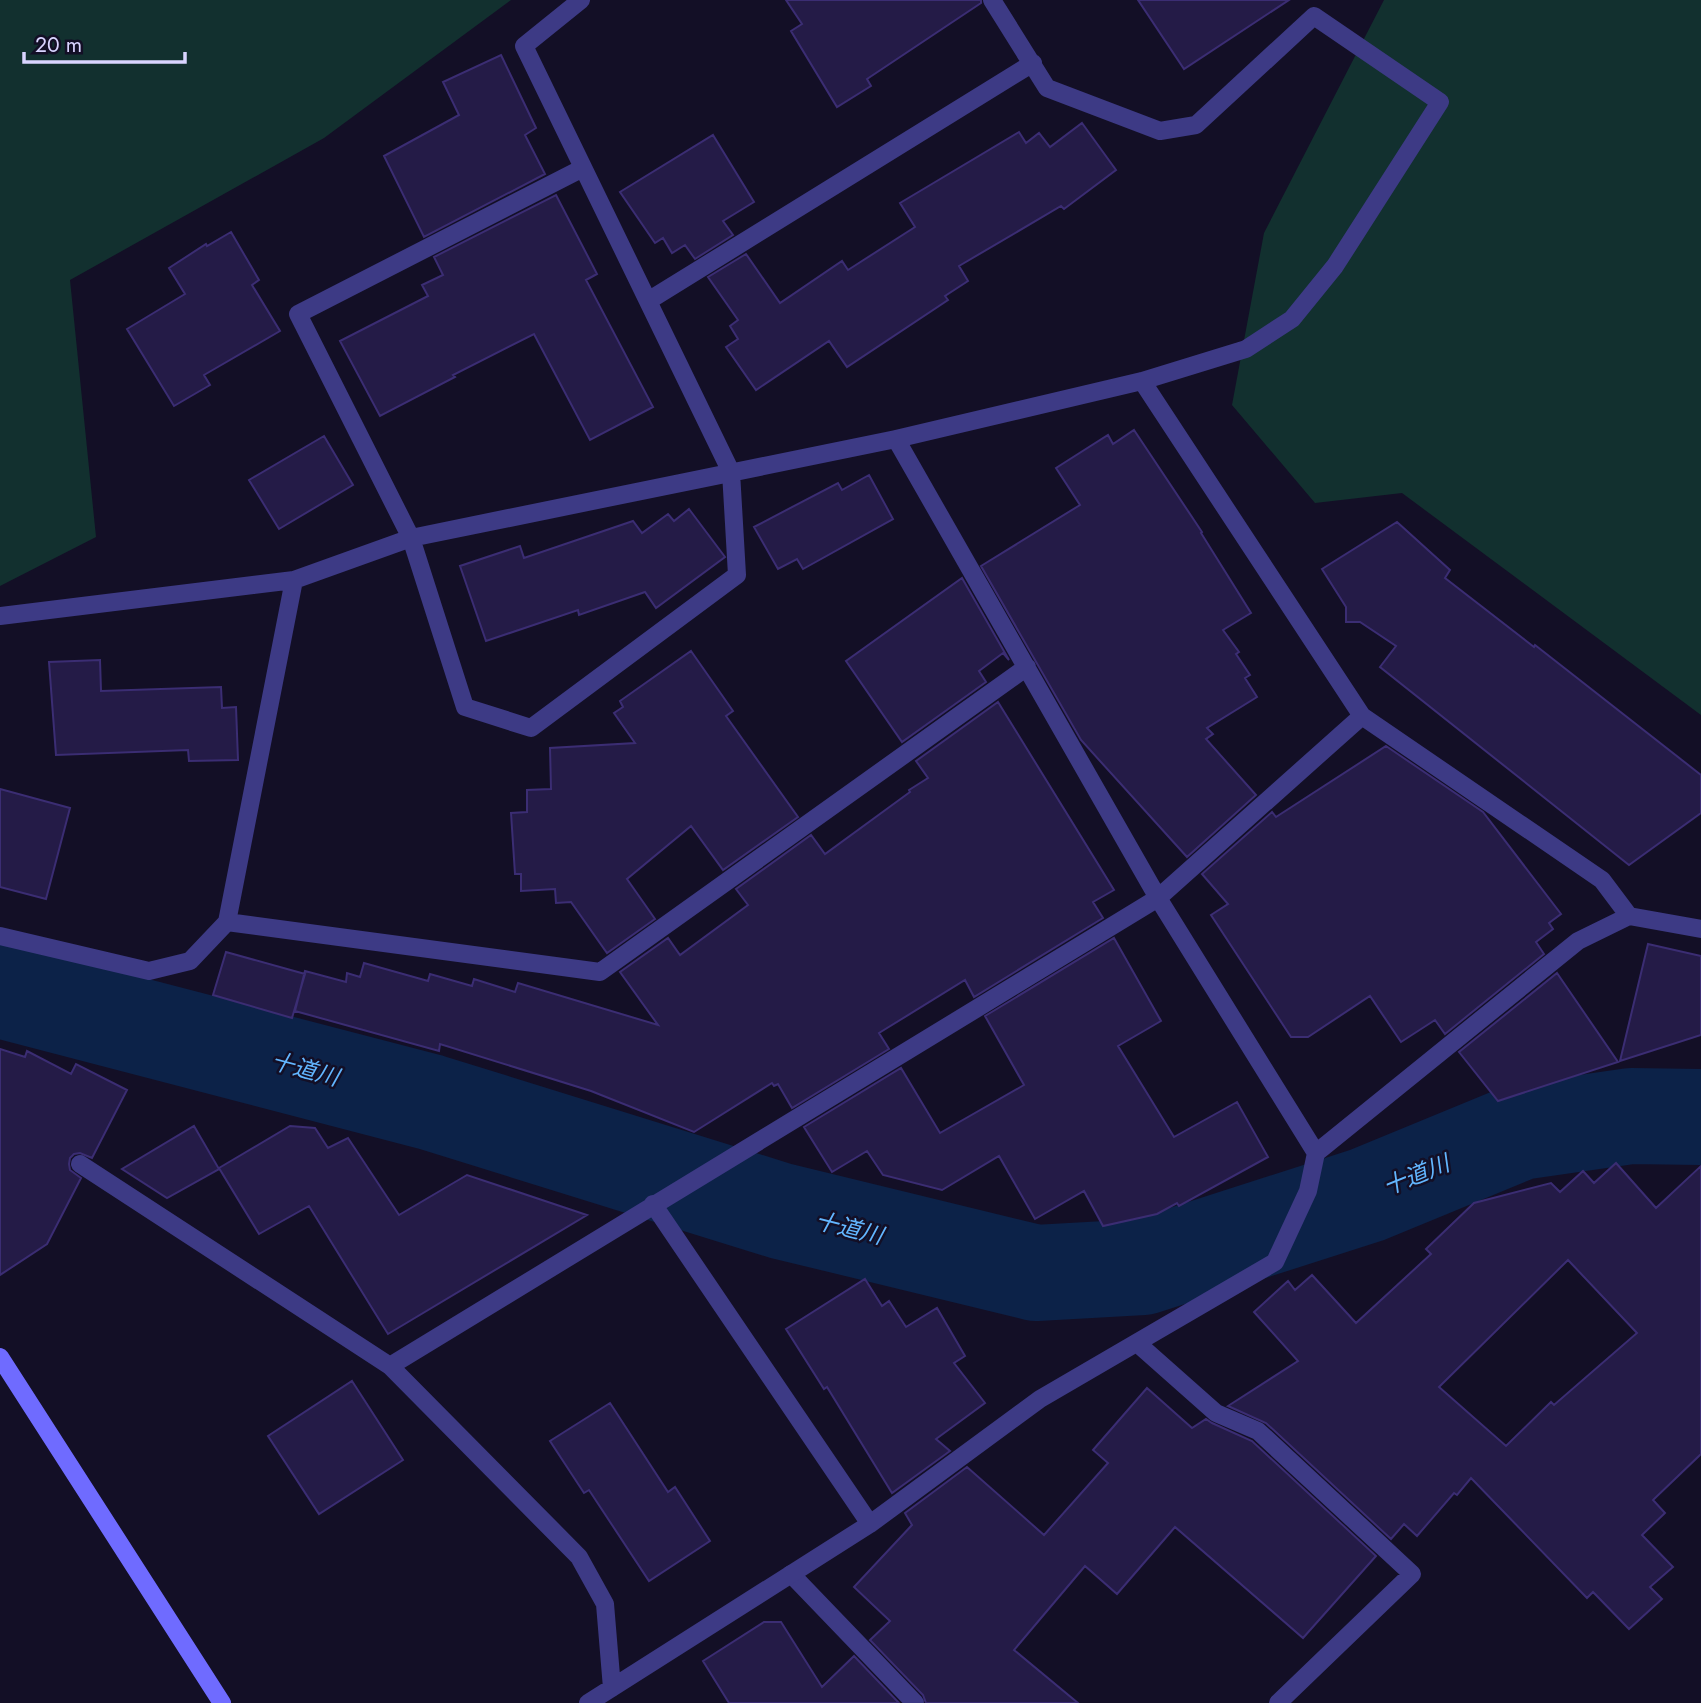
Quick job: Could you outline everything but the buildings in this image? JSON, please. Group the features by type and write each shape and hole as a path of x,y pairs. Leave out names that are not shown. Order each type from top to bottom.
{"street":[{"path":"581,0 524,46 731,472 737,575 531,728 466,706 411,538 298,314 583,168"},
{"path":"0,617 294,580 411,538 896,439 1142,381 1246,349 1292,319 1335,266 1440,102 1314,16 1196,125 1160,131 1047,88 992,0"},
{"path":"648,301 1033,63"},
{"path":"1142,381 1362,716 1602,880 1629,916"},
{"path":"896,439 1158,898 1315,1153"},
{"path":"0,936 149,971 190,961 227,922 294,580"},
{"path":"227,922 600,972 1027,667"},
{"path":"390,1366 1158,898 1362,716"},
{"path":"588,1703 870,1524 1040,1399 1275,1262 1308,1191 1315,1153 1578,941 1629,916 1701,929"},
{"path":"80,1164 390,1366 579,1557 605,1604 612,1688"},
{"path":"653,1204 870,1524"},
{"path":"1137,1343 1216,1413 1258,1431 1412,1574 1278,1703"},
{"path":"0,1357 222,1703"},
{"path":"791,1574 915,1703"}],"green space":[{"path":"0,0 511,0 324,138 70,280 96,537 0,586"},
{"path":"1384,0 1701,0 1701,715 1402,493 1315,503 1232,405 1264,233"}],"waterway":[{"name":"十道川","path":"0,990 430,1102 781,1211 1036,1273 1143,1267 1367,1195 1520,1132 1631,1116 1701,1117"}]}
